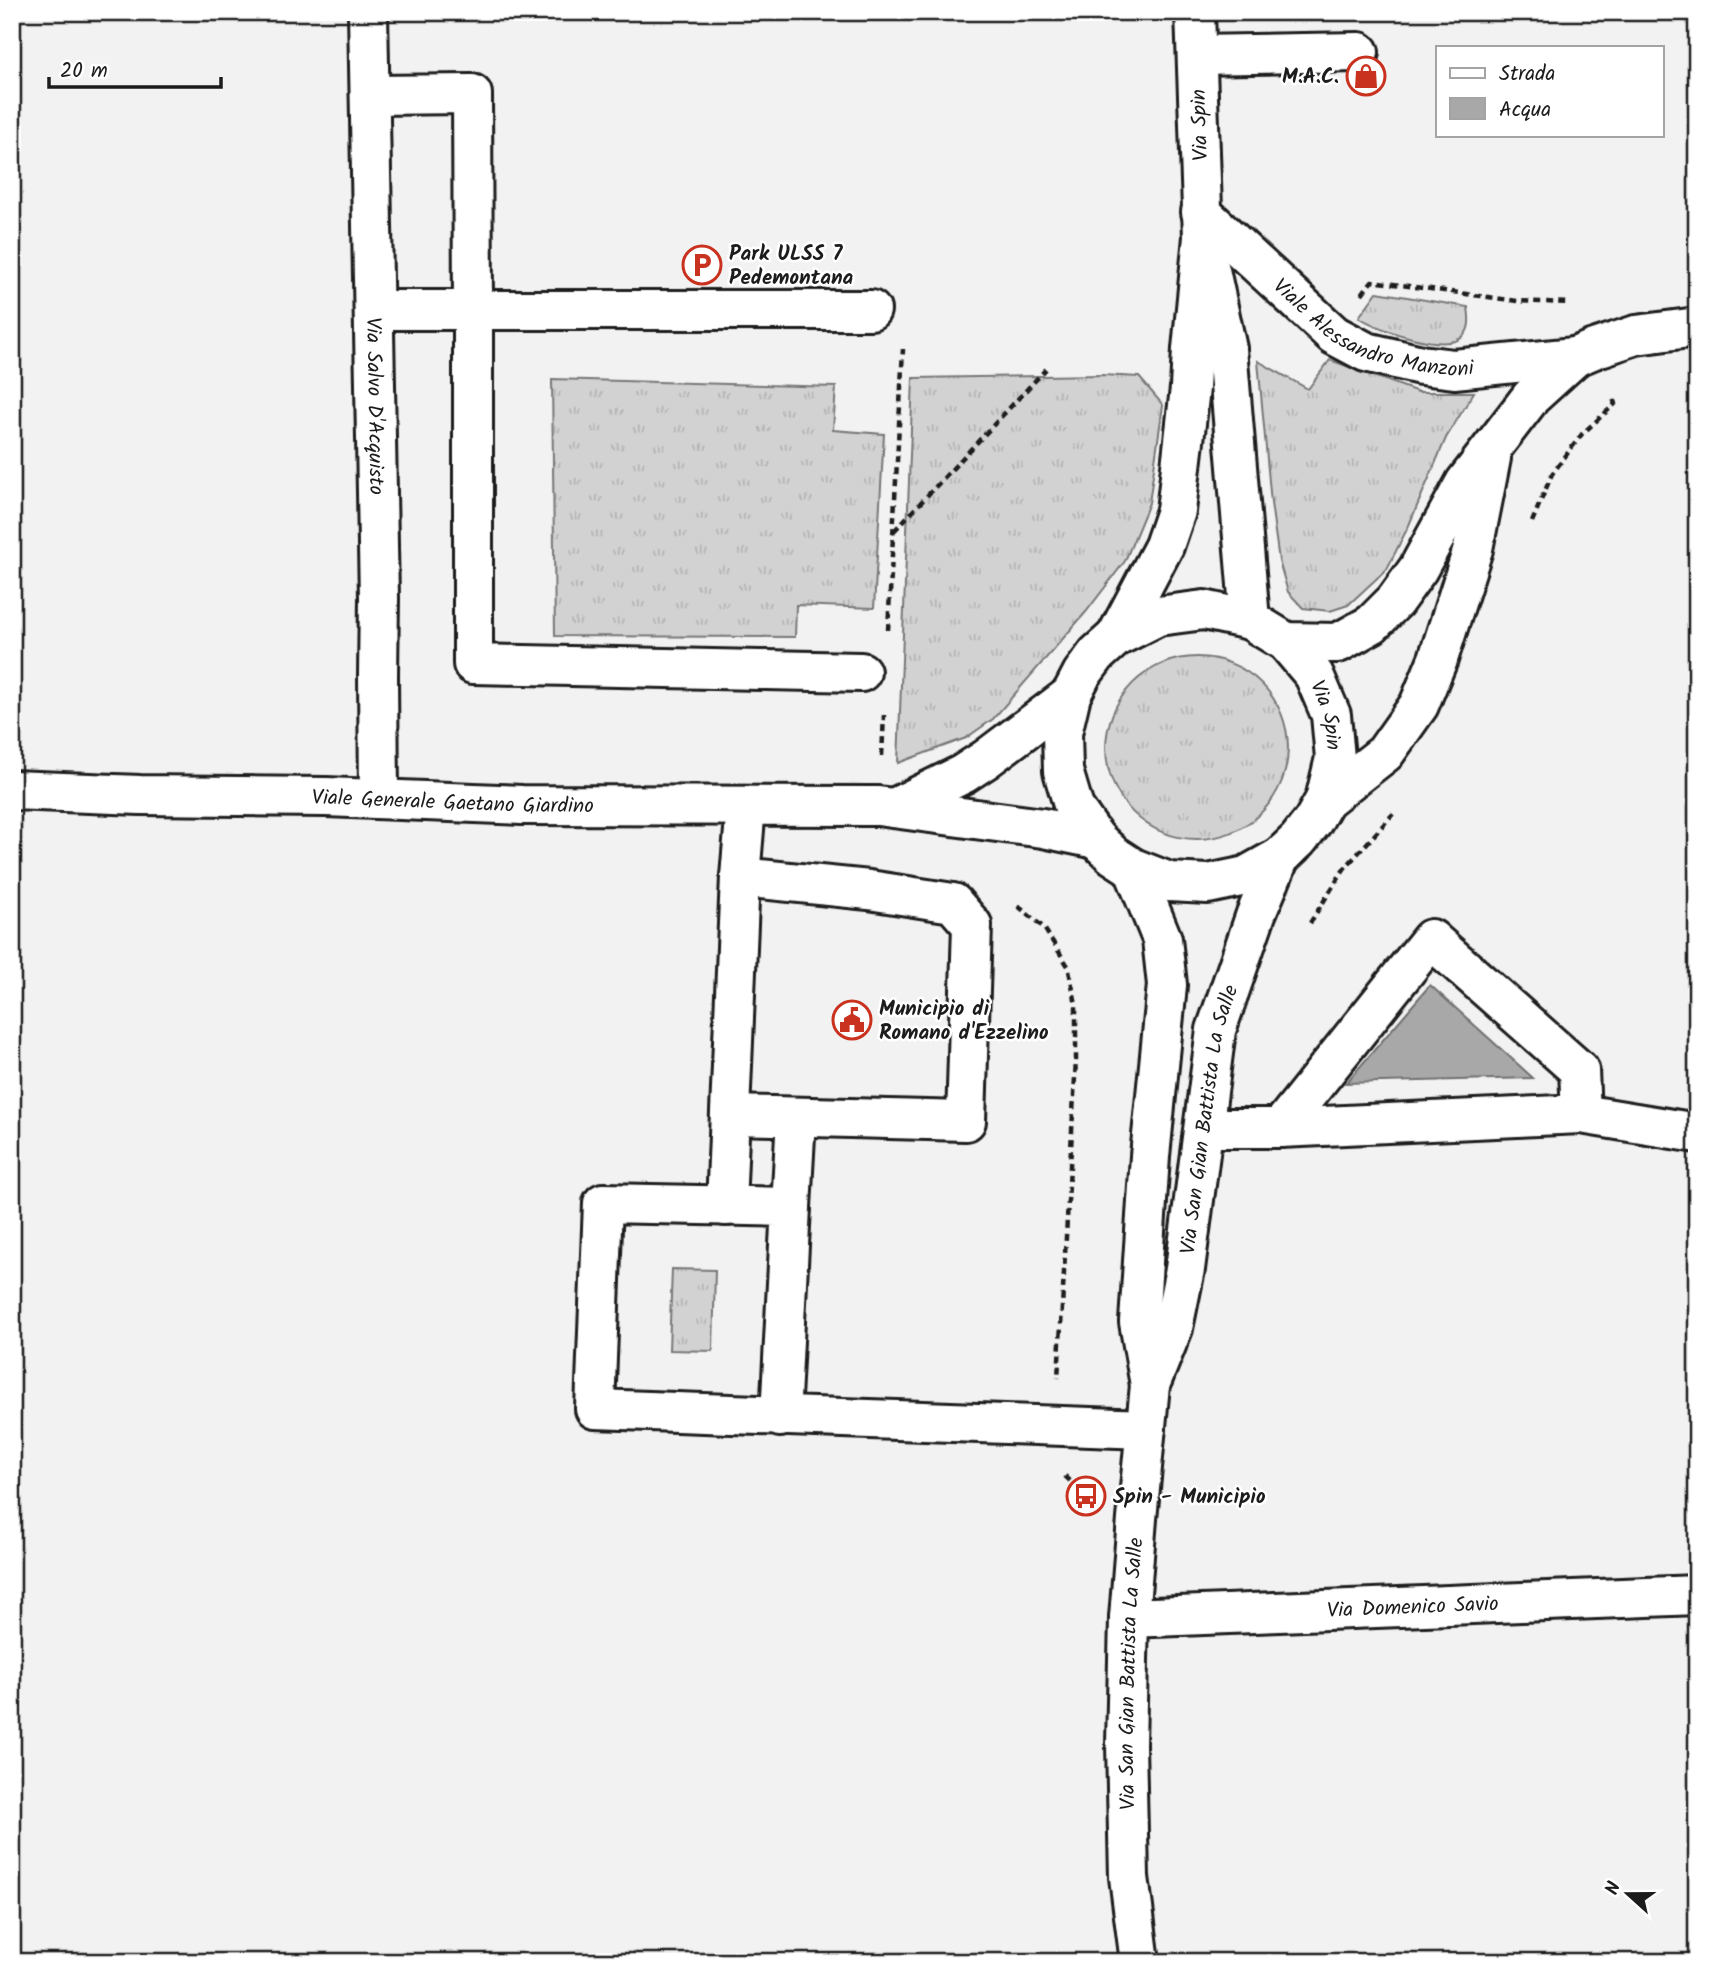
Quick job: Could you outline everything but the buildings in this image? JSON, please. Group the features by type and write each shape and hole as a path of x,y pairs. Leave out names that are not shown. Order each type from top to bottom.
{"main road":[{"name":"Via Salvo D'Acquisto","path":"368,12 379,598 379,799"},
{"name":"Via Spin","path":"1116,637 1164,546 1176,511 1190,388 1202,225 1195,12"},
{"path":"1197,55 1359,52"},
{"path":"370,95 472,94 473,664 861,672"},
{"name":"Via Spin","path":"1202,225 1227,349 1250,620"},
{"name":"Viale Alessandro Manzoni","path":"1202,225 1334,335 1366,352 1421,365 1454,369 1576,357"},
{"path":"374,310 871,310"},
{"name":"Viale Alessandro Manzoni","path":"1286,642 1338,643 1372,624 1395,601 1418,569 1465,483 1531,397 1576,357 1636,335 1697,327"},
{"name":"Viale Alessandro Manzoni","path":"1325,800 1385,753 1419,705 1438,659 1473,549 1493,448"},
{"name":"Via Spin","path":"1204,610 1250,620 1286,642 1314,675 1331,715 1335,758 1325,800 1298,840 1280,857 1246,876 1208,884 1169,882 1133,868 1113,855 1096,839 1074,807 1062,771 1062,733 1071,695 1097,654 1116,637 1158,616 1204,610"},
{"name":"Viale Generale Gaetano Giardino","path":"894,808 963,774 1071,695"},
{"name":"Viale Generale Gaetano Giardino","path":"12,790 522,805 878,806 1043,828 1096,839"},
{"path":"726,1206 740,877 746,806"},
{"name":"Via San Gian Battista La Salle","path":"1150,1385 1173,1328 1185,1269 1216,1030 1256,914 1280,857"},
{"name":"Via San Gian Battista La Salle","path":"1133,868 1162,939 1167,985 1150,1156 1139,1322 1150,1385 1129,1618 1126,1744 1129,1877 1140,1962"},
{"path":"731,1115 966,1121 972,925 953,903 869,890 740,877"},
{"path":"1280,1128 1431,939 1580,1070 1581,1114"},
{"path":"1204,1128 1280,1128 1581,1114 1697,1133"},
{"path":"780,1417 796,1118"},
{"path":"790,1207 603,1203 595,1409 1146,1429"},
{"name":"Via Domenico Savio","path":"1129,1618 1697,1595"}],"path":[{"path":"888,639 904,341"},
{"path":"893,531 1046,369"},
{"path":"881,760 884,706"},
{"path":"1013,902 1044,928 1068,967 1076,1004 1076,1060 1055,1424 1055,1466 1086,1496 1088,1506"}],"green space":[{"path":"1377,292 1468,307 1467,331 1457,340 1445,342 1413,338 1381,328 1359,317"},
{"path":"1330,360 1418,392 1474,392 1446,438 1387,569 1348,605 1330,611 1303,608 1288,592 1279,561 1258,361 1308,389"},
{"path":"1102,375 1139,377 1163,405 1149,503 1125,561 1086,612 993,719 966,738 898,763 913,378"},
{"path":"552,379 836,387 833,430 884,434 874,608 796,605 795,637 555,636"},
{"path":"1197,657 1232,664 1262,683 1281,713 1288,748 1281,783 1262,813 1232,832 1197,839 1162,832 1132,813 1113,783 1106,748 1113,713 1132,683 1162,664"},
{"path":"672,1269 715,1270 713,1351 669,1350"}],"water":[{"path":"1430,985 1533,1078 1346,1083"}],"place":[{"name":"M.A.C.","path":"1366,76"},
{"name":"Park ULSS 7 Pedemontana","path":"702,265"},
{"name":"Municipio di Romano d'Ezzelino","path":"852,1020"},
{"name":"Spin - Municipio","path":"1086,1496"}]}
